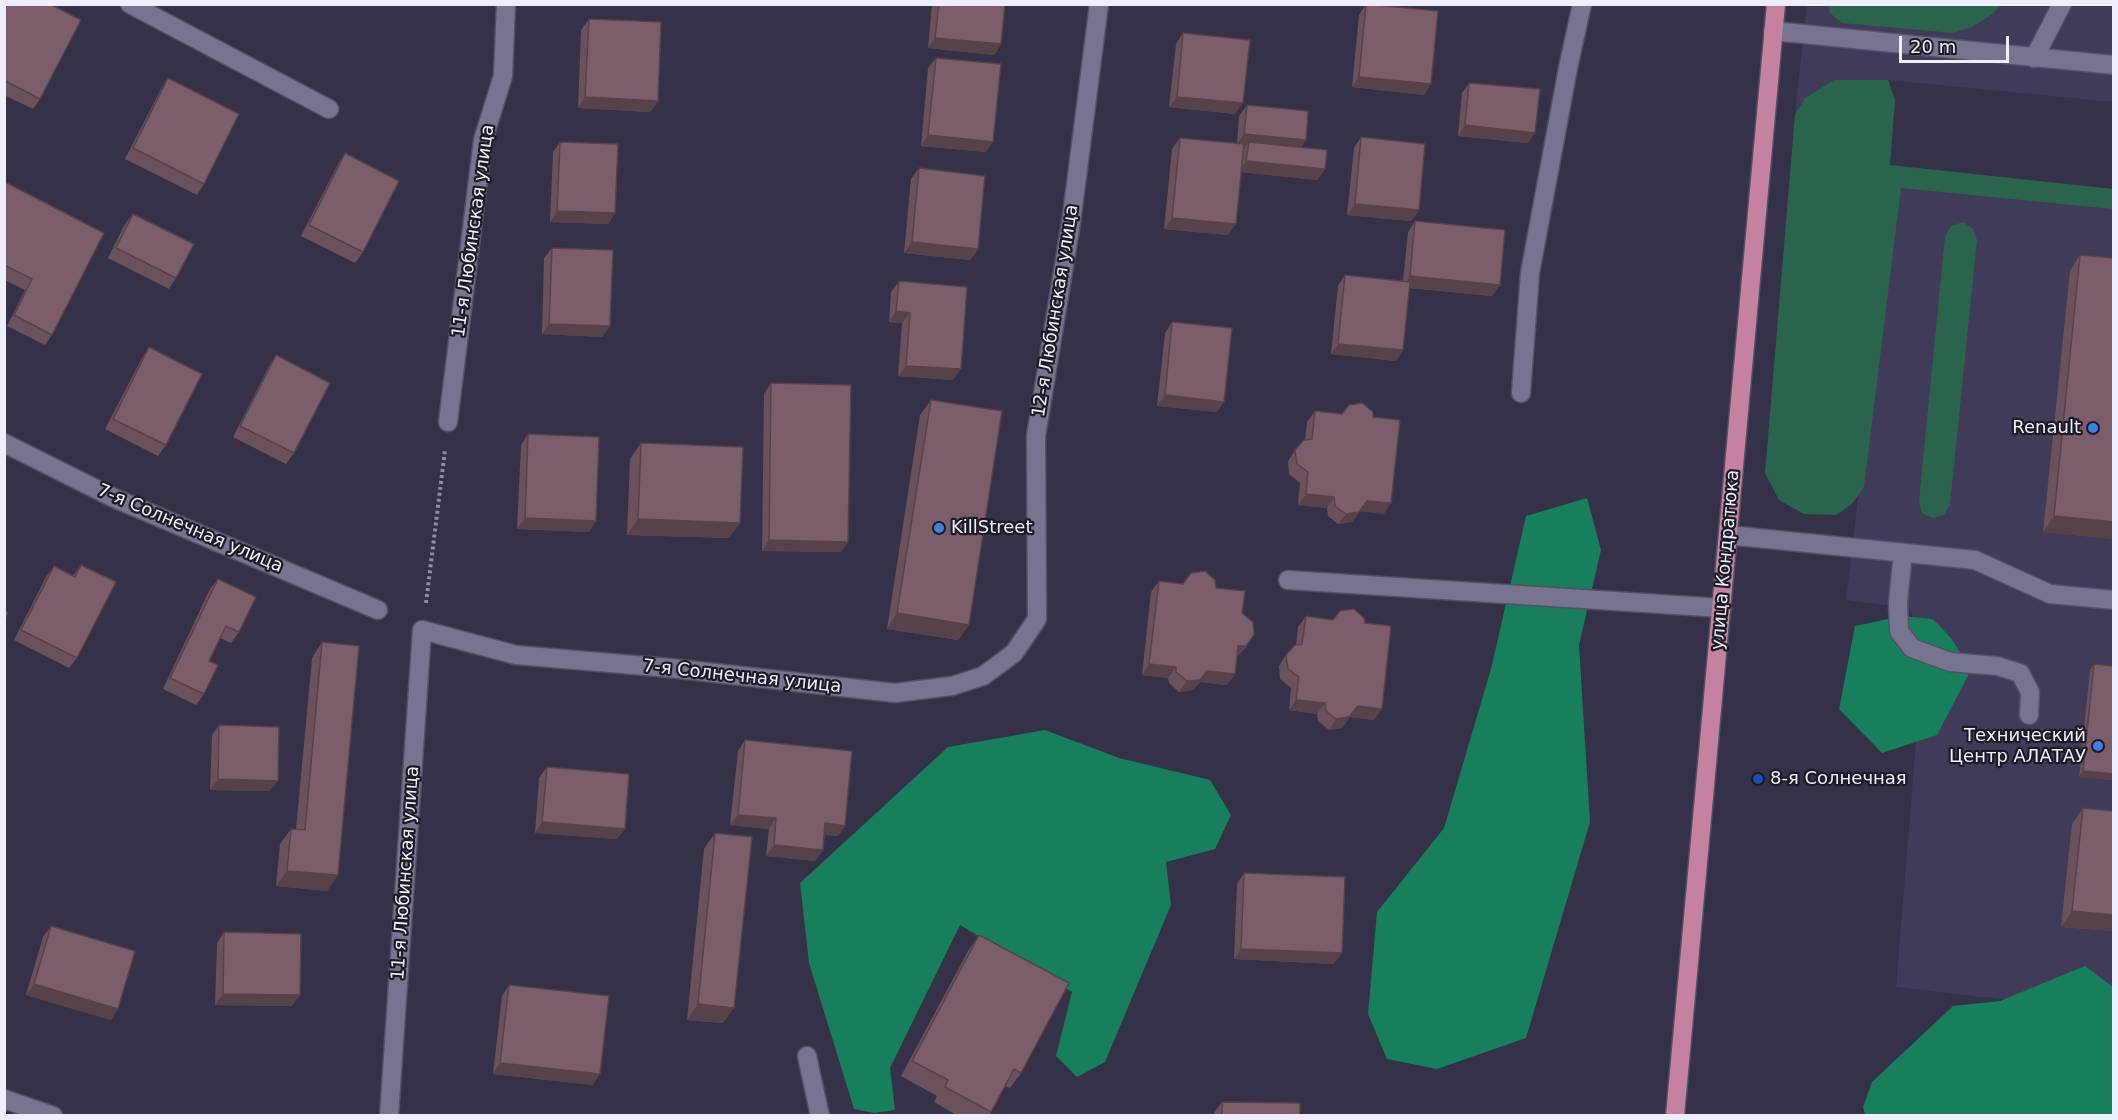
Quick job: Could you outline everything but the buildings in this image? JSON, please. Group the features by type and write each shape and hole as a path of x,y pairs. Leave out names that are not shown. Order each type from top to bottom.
{"main road":[{"name":"улица Кондратюка","path":"1675,1116 1776,4"}],"street":[{"path":"130,4 329,109"},
{"name":"11-я Любинская улица","path":"448,422 483,140 503,76 506,4"},
{"name":"12-я Любинская улица","path":"1037,619 1036,436 1071,223 1099,4"},
{"path":"1521,393 1530,273 1582,4"},
{"path":"2034,57 2062,4"},
{"path":"1773,31 2114,65"},
{"name":"7-я Солнечная улица","path":"4,442 114,498 378,610"},
{"path":"1728,535 1975,560 2050,594 2114,600"},
{"path":"1903,554 1898,621 1899,631 1905,640 1912,648 1950,662 1997,666 2020,673 2030,692 2029,715"},
{"path":"1288,580 1722,608"},
{"name":"7-я Солнечная улица","path":"422,630 516,655 895,693 952,686 983,676 1014,653 1037,619"},
{"name":"11-я Любинская улица","path":"389,1116 422,630"},
{"path":"807,1056 820,1116"},
{"path":"4,1099 53,1116"}],"path":[{"path":"422,630 448,422"}],"shaded area":[{"path":"1807,5 2113,5 2113,102 1888,80 1834,80 1805,98 1795,113"},
{"path":"1896,179 2113,202 2113,1012 1896,987 1924,644 1909,608 1846,600"}],"green space":[{"path":"1828,4 2001,5 1991,15 1972,27 1953,33 1842,23 1830,13"},
{"path":"1834,80 1888,80 1895,100 1890,165 2114,189 2113,209 1901,188 1864,487 1852,504 1836,515 1804,514 1779,500 1765,473 1795,114 1805,98"},
{"path":"1963,222 1973,229 1977,240 1950,504 1944,515 1933,518 1922,513 1919,501 1945,236 1951,226"},
{"path":"1587,498 1601,550 1579,645 1590,822 1526,1038 1437,1069 1387,1059 1368,1014 1377,912 1444,828 1491,669 1526,516"},
{"path":"1902,616 1933,619 1951,638 1971,670 1937,735 1882,753 1839,709 1855,626"},
{"path":"1045,730 1119,758 1210,780 1231,815 1215,849 1166,862 1171,905 1105,1062 1077,1077 1056,1056 1072,992 960,925 890,1068 895,1110 874,1113 854,1109 809,963 800,883 948,747"},
{"path":"2085,966 2113,987 2113,1115 1865,1115 1863,1107 1872,1082 1953,1006 2000,1001"}],"place":[{"name":"Renault","path":"2093,428"},
{"name":"KillStreet","path":"939,528"},
{"name":"Технический Центр АЛАТАУ","path":"2098,746"},
{"name":"8-я Солнечная","path":"1758,779"}]}
